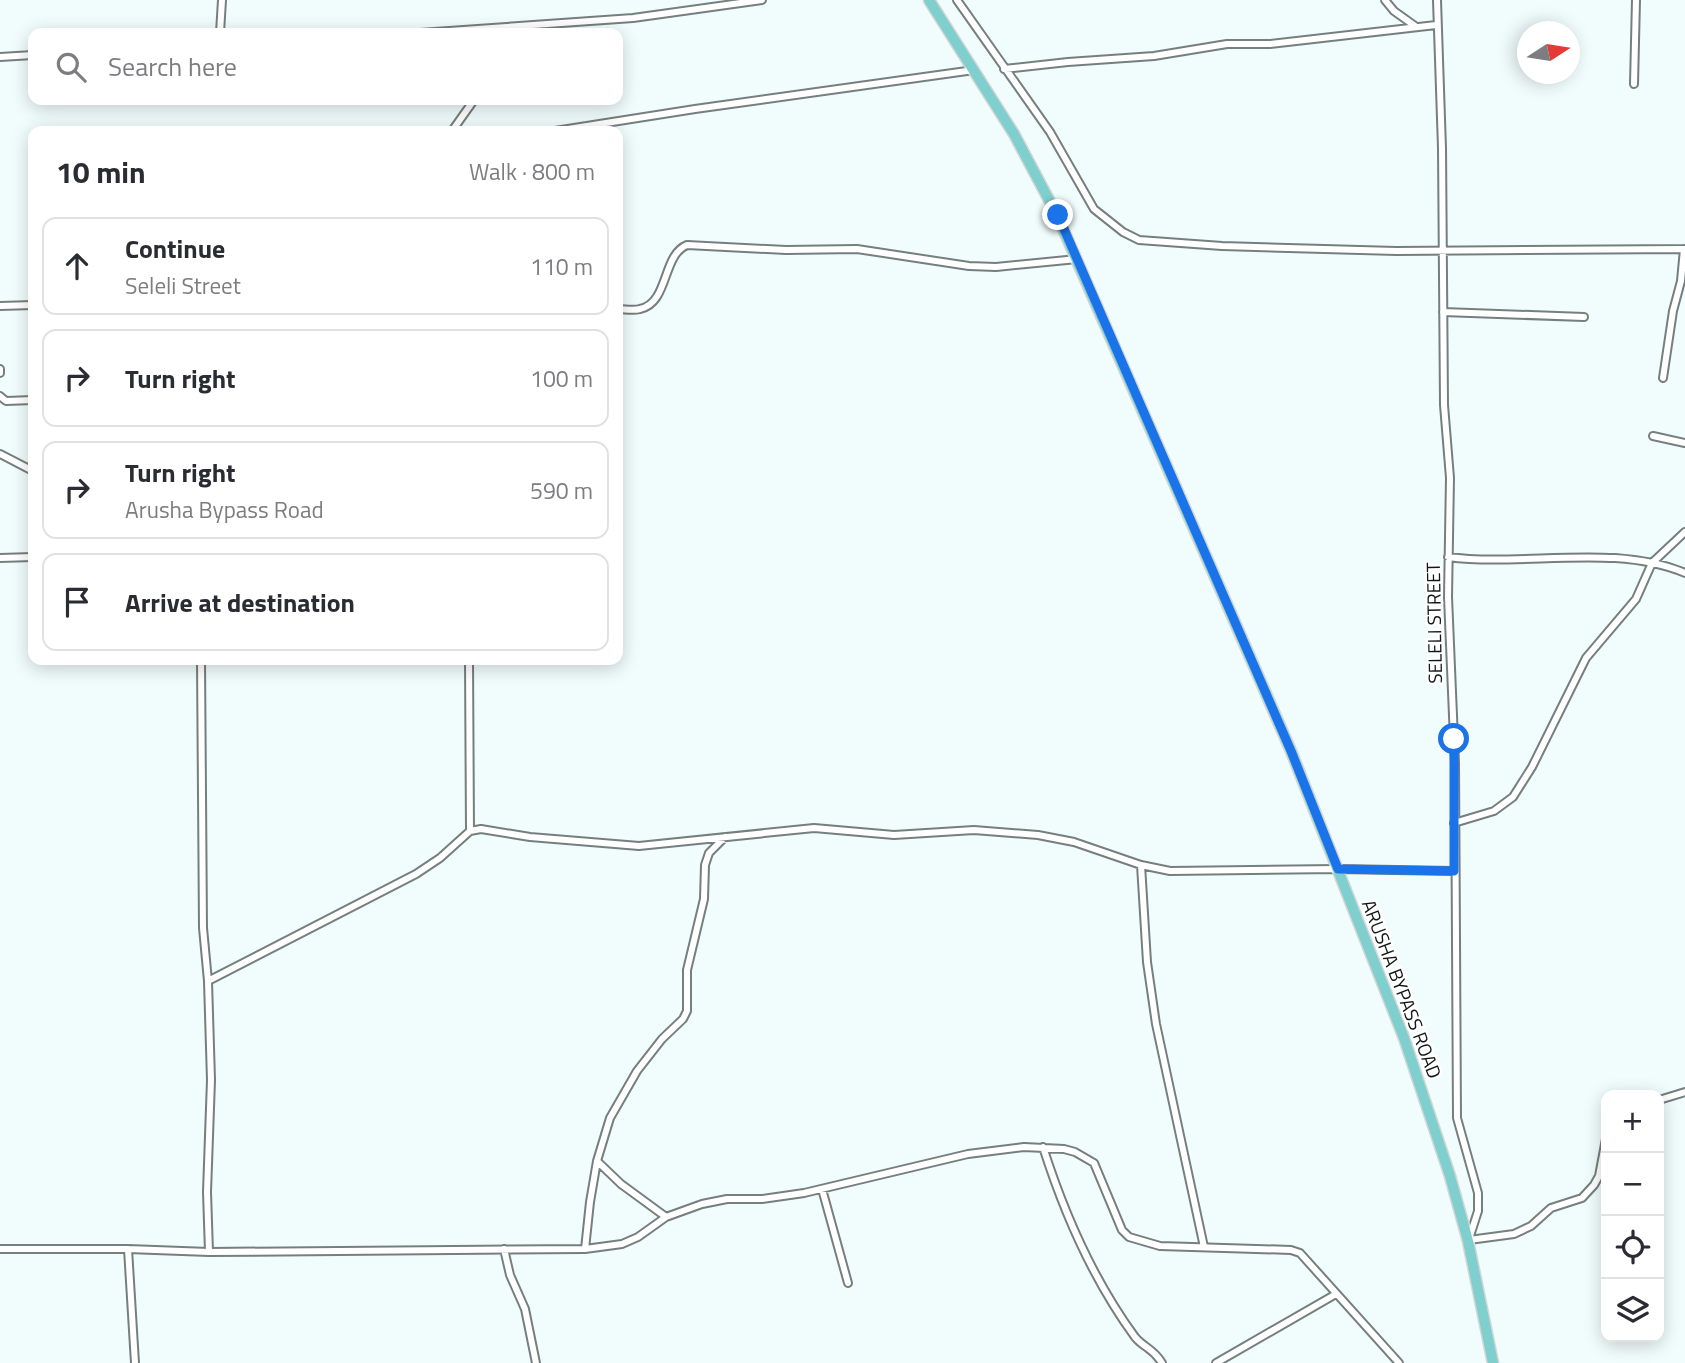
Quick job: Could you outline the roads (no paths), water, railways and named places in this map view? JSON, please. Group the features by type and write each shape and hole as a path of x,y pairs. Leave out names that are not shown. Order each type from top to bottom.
{"main road":[{"name":"ARUSHA BYPASS ROAD","path":"929,0 1038,175 1291,751 1404,1038 1450,1176 1469,1241 1493,1363"}],"street":[{"path":"220,28 222,0"},
{"path":"491,28 633,18 762,0"},
{"path":"957,0 1050,132 1094,209 1132,237 1139,240 1222,246 1396,251 1685,249 1663,379"},
{"path":"1385,0 1394,11 1415,26"},
{"name":"SELELI STREET","path":"1437,0 1442,148 1444,405 1450,478 1448,557 1455,763 1457,1118 1478,1200 1478,1210 1469,1241"},
{"path":"1634,84 1636,0"},
{"path":"1004,69 1154,57 1227,44 1270,44 1436,25"},
{"path":"0,57 28,55"},
{"path":"587,126 974,71"},
{"path":"456,126 470,105"},
{"path":"623,309 638,310 650,304 659,292 676,253 687,245 786,250 857,249 969,267 1077,259"},
{"path":"0,306 28,305"},
{"path":"1443,312 1584,317"},
{"path":"0,396 6,401 28,400"},
{"path":"1653,436 1685,443"},
{"path":"0,454 28,468"},
{"path":"1454,822 1494,811 1513,797 1532,767 1586,658 1636,599 1652,563 1685,532"},
{"path":"1448,557 1501,561 1587,557 1652,563 1685,573"},
{"path":"0,558 28,558"},
{"path":"201,665 203,928 208,981 211,1080 207,1192 209,1252"},
{"path":"469,665 470,831"},
{"path":"208,981 416,874 440,858 470,831 491,830 530,837 639,846 814,828 894,835 974,830 1038,835 1074,842 1142,865 1170,871 1454,871"},
{"path":"585,1249 597,1161 610,1118 622,1095 654,1049 683,1019 687,1011 687,970 704,899 705,865 709,853 724,837"},
{"path":"1142,865 1147,962 1156,1024 1204,1247"},
{"path":"1664,1098 1685,1092"},
{"path":"1043,1147 1066,1210 1097,1275 1137,1339 1152,1349 1162,1363"},
{"path":"0,1249 128,1248 209,1252 585,1249 622,1244 638,1237 666,1217 717,1201 762,1199 822,1189 968,1154 1043,1147 1075,1152 1096,1164 1118,1221 1129,1237 1160,1246 1296,1251 1399,1363"},
{"path":"1469,1241 1514,1234 1531,1226 1551,1208 1582,1198 1599,1176 1603,1153"},
{"path":"597,1161 621,1184 666,1217"},
{"path":"822,1189 848,1283"},
{"path":"128,1248 135,1363"},
{"path":"504,1249 510,1275 525,1308 536,1363"},
{"path":"1216,1363 1336,1294"}]}
